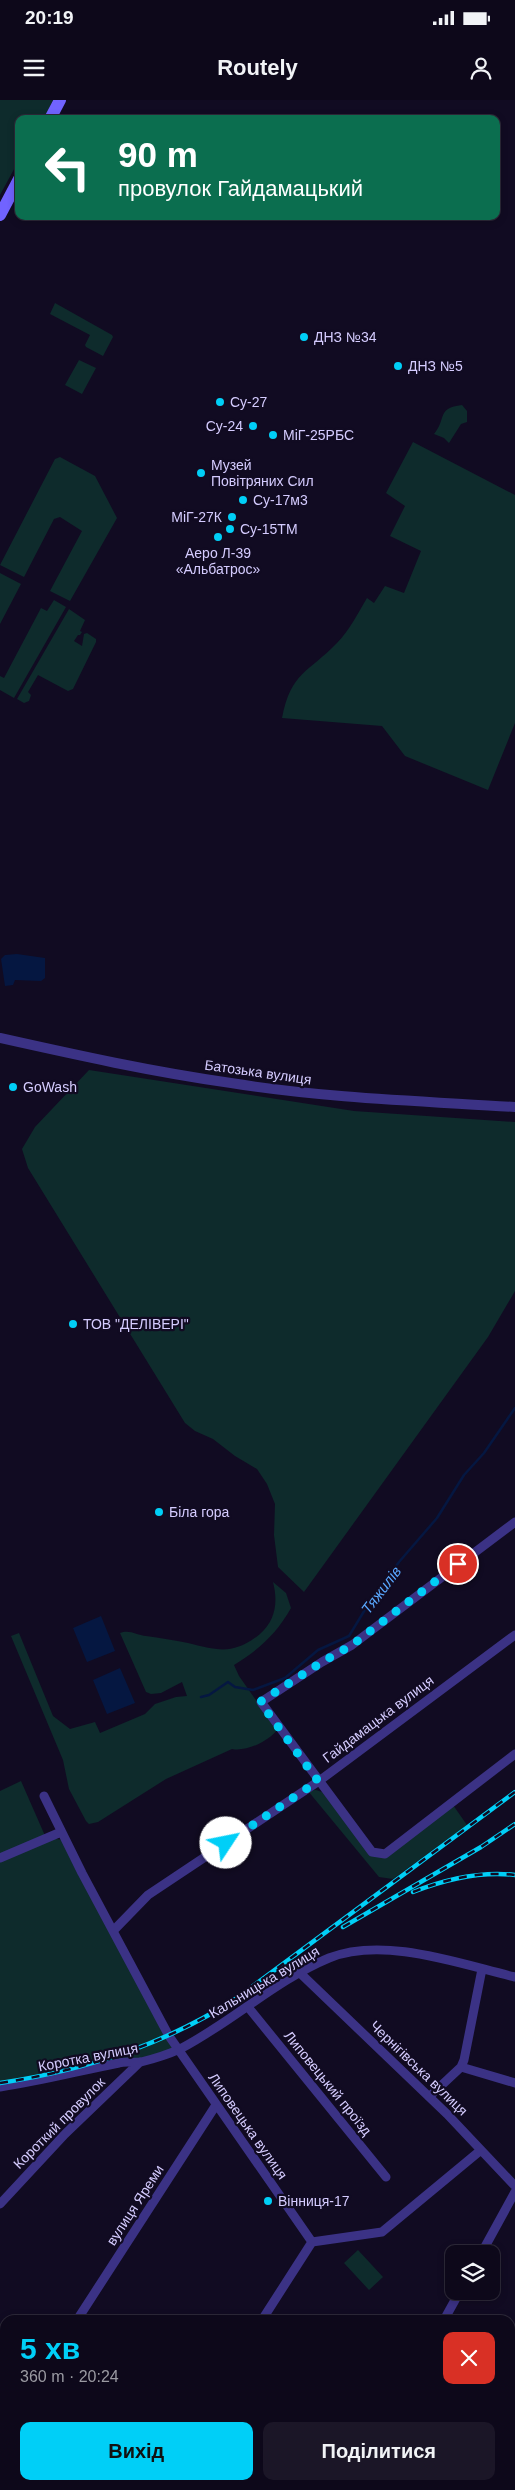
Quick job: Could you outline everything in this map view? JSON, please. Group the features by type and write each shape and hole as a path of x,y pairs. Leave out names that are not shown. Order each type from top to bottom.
{"main road":[{"path":"52,115 60,100"},
{"path":"0,215 15,187"}],"street":[{"name":"Батозька вулиця","path":"0,1038 83,1057 231,1083 309,1093 515,1107"},
{"path":"515,1522 352,1645 260,1702 372,1852 385,1854 515,1754"},
{"name":"Гайдамацька вулиця","path":"113,1931 148,1895 318,1781 515,1635"},
{"name":"Липовецька вулиця","path":"44,1796 154,2009 216,2105 312,2242"},
{"path":"0,1858 61,1832"},
{"name":"Кальницька вулиця","path":"180,2049 300,1972 330,1958 373,1951 413,1954 515,1977"},
{"path":"429,2097 461,2067 482,1969"},
{"name":"Чернігівська вулиця","path":"300,1972 429,2097 515,2186"},
{"name":"Липовецький проїзд","path":"248,2007 386,2177"},
{"name":"Коротка вулиця","path":"0,2087 69,2075 120,2062 140,2062 180,2049"},
{"name":"Короткий провулок","path":"0,2204 65,2134 140,2062"},
{"path":"461,2067 515,2083"},
{"name":"вулиця Яреми","path":"79,2315 216,2105"},
{"path":"265,2315 312,2242 382,2232 481,2150"},
{"path":"486,2245 515,2192"},
{"path":"447,2315 455,2300"}],"green space":[{"path":"0,100 53,100 46,115 15,115 15,167 0,195"},
{"path":"55,303 112,335 113,337 103,356 86,347 85,345 90,335 50,314"},
{"path":"79,360 96,368 82,394 65,385"},
{"path":"462,405 467,411 467,422 461,424 449,443 444,438 434,434 445,412 454,406"},
{"path":"413,442 515,495 515,723 488,790 405,756 382,726 282,718 290,691 296,682 302,674 327,653 341,638 367,598 374,603 385,586 404,593 421,551 390,536 405,506 386,493"},
{"path":"60,457 95,476 117,518 70,601 50,591 82,531 60,517 54,519 24,577 0,565 55,459"},
{"path":"0,573 21,584 0,624"},
{"path":"54,600 66,607 14,698 0,690 0,676 4,678 41,608 47,611"},
{"path":"69,609 85,620 80,631 82,632 74,641 82,646 84,634 87,633 96,639 96,642 73,689 68,691 38,675 28,692 31,695 29,701 24,703 17,699"},
{"path":"89,1070 354,1111 515,1122 515,1291 488,1337 304,1592 278,1567 274,1535 275,1504 267,1484 257,1469 235,1456 213,1439 195,1431 185,1423 28,1168 22,1149 35,1127"},
{"path":"273,1582 286,1593 291,1608 267,1640 234,1665 239,1676 277,1730 269,1738 257,1745 244,1749 232,1749 166,1779 98,1822 89,1824 69,1789 63,1760 11,1636 19,1633 53,1716 70,1729 95,1722 100,1733 145,1714 155,1704 176,1697 187,1696 182,1682 161,1693 151,1694 146,1692 120,1633 130,1632 216,1649 241,1646 260,1634 269,1623 275,1603"},
{"path":"21,1781 46,1838 65,1840 180,2049 140,2062 0,2087 0,1791"},
{"path":"316,1790 322,1792 371,1853 385,1856 453,1805 467,1825 393,1879 379,1877 308,1791"},
{"path":"358,2250 383,2277 369,2290 344,2263"}],"water":[{"path":"17,954 45,958 45,978 41,981 15,980 13,985 5,986 1,959 5,955"},
{"path":"101,1616 115,1651 87,1662 73,1628"},
{"path":"120,1668 135,1703 107,1714 93,1680"}],"waterway":[{"name":"Тяжилів","path":"201,1697 209,1695 228,1682 235,1687 253,1690 285,1678 318,1650 349,1636 366,1608 399,1562 437,1518 464,1475 484,1453 515,1408"}],"railway":[{"path":"0,2083 32,2078 94,2063 153,2042 209,2015 237,1998 515,1792"},
{"path":"343,1927 481,1847 515,1824"},
{"path":"413,1892 463,1877 489,1874 515,1875"}],"place":[{"name":"ДНЗ №34","path":"304,337"},
{"name":"ДНЗ №5","path":"398,366"},
{"name":"Су-27","path":"220,402"},
{"name":"Су-24","path":"253,426"},
{"name":"МіГ-25РБС","path":"273,435"},
{"name":"Музей Повітряних Сил","path":"201,473"},
{"name":"Су-17м3","path":"243,500"},
{"name":"МіГ-27К","path":"232,517"},
{"name":"Су-15ТМ","path":"230,529"},
{"name":"Аеро Л-39 «Альбатрос»","path":"218,537"},
{"name":"GoWash","path":"13,1087"},
{"name":"ТОВ \"ДЕЛІВЕРІ\"","path":"73,1324"},
{"name":"Біла гора","path":"159,1512"},
{"name":"Вінниця-17","path":"268,2201"}],"route":[{"path":"226,1843 318,1781 260,1702 352,1645 458,1564"}]}
